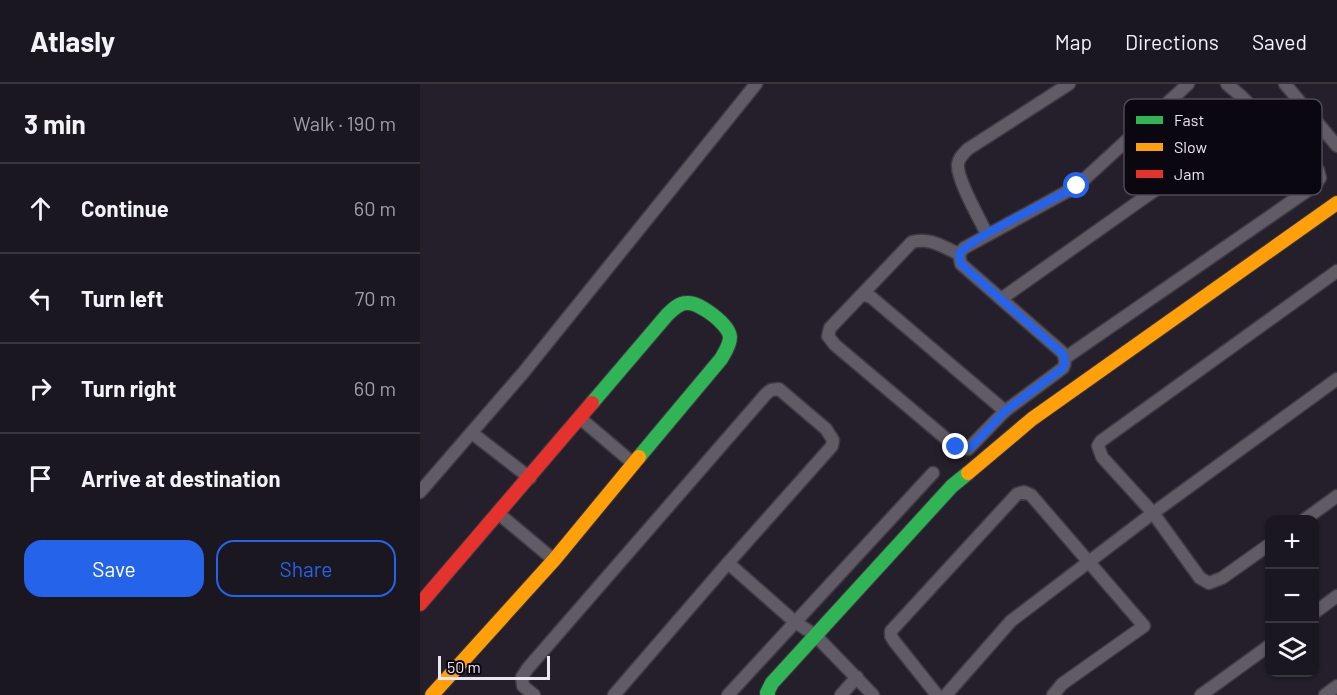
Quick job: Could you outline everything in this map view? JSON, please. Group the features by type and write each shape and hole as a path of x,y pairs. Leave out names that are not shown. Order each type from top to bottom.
{"street":[{"path":"420,492 523,373 756,84"},
{"path":"987,234 959,177 957,165 960,156 1069,84"},
{"path":"1172,99 1188,84"},
{"path":"1227,84 1243,99"},
{"path":"1285,84 1298,99"},
{"path":"1322,128 1337,146"},
{"path":"959,254 964,248 987,234 1077,186 1124,143"},
{"path":"1001,299 1148,195"},
{"path":"1065,358 1301,195"},
{"path":"768,695 772,683 952,486 1032,419 1337,202"},
{"path":"932,241 959,254 961,264 1065,358 1063,368 1005,411 971,447 964,449 956,447 830,340 830,328 912,242 932,241"},
{"path":"1265,547 1222,578 1209,583 1200,578 1153,513 1102,457 1098,446 1101,441 1337,271"},
{"path":"860,296 871,297 1005,411"},
{"path":"420,604 676,306 688,302 699,306 726,325 731,335 729,347 721,359 554,560 432,695"},
{"path":"946,695 1011,621 1153,513 1337,379"},
{"path":"534,695 524,686 522,677 528,668 766,394 771,390 779,389 826,429 833,440 832,446 614,695"},
{"path":"580,418 634,464"},
{"path":"472,434 530,478"},
{"path":"728,695 933,473"},
{"path":"937,695 894,641 891,631 1017,494 1024,492 1030,495 1143,626 1062,684 1053,695"},
{"path":"1310,515 1337,496"},
{"path":"499,514 554,560"},
{"path":"728,563 795,622 815,635 873,695"},
{"path":"1319,609 1337,596"},
{"path":"1201,695 1265,648"},
{"path":"841,695 857,677"},
{"path":"1325,695 1337,686"}],"traffic: fast":[{"path":"592,403 667,315 679,305 687,303 699,306 725,326 730,340 721,359 639,457"},
{"path":"768,695 772,683 952,486 968,473"}],"traffic: slow":[{"path":"968,473 1032,419 1337,203"},
{"path":"432,695 554,560 639,457"}],"traffic: jam":[{"path":"420,604 592,403"}],"route":[{"path":"956,447 968,449 971,447 1005,411 1065,366 1063,354 961,264 959,254 961,250 987,234 1077,186"}]}
